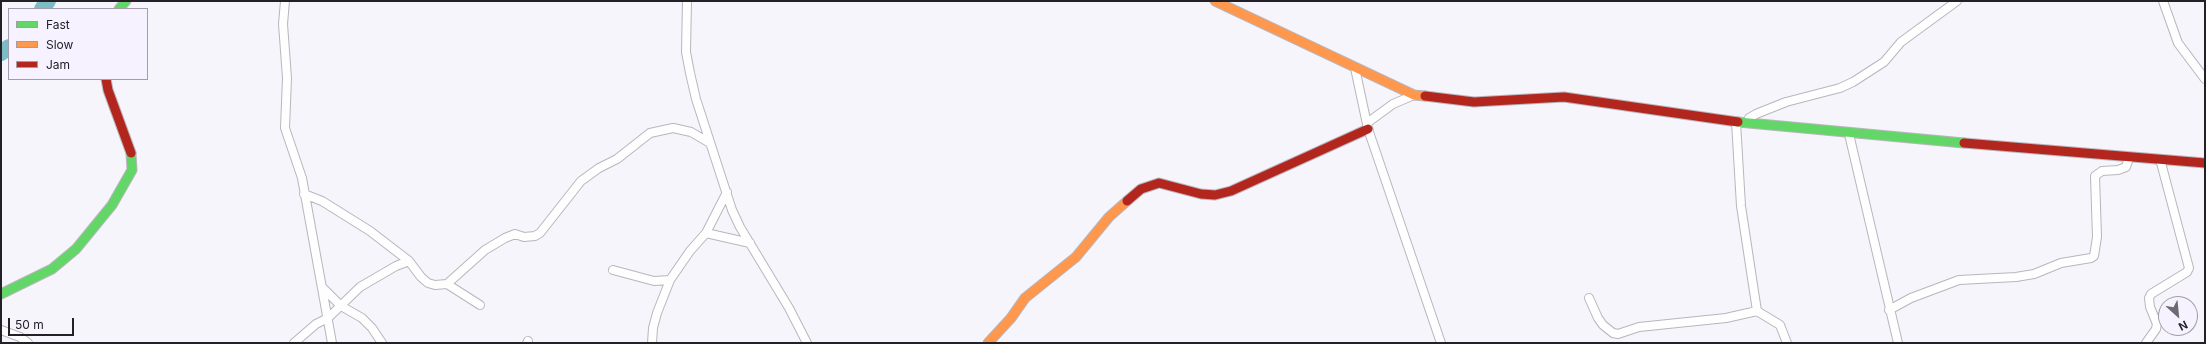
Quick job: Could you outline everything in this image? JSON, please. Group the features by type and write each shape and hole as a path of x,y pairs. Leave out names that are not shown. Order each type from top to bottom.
{"street":[{"path":"285,1 283,24 287,78 285,128 294,150 304,194 332,343"},
{"path":"687,1 686,52 696,99 727,192 740,227 789,308 807,343"},
{"path":"1215,1 1354,68 1414,94 1474,102 1564,97 1736,122 1849,134 2205,163"},
{"path":"1747,123 1749,118 1756,114 1786,102 1840,88 1853,82 1884,62 1901,42 1957,1"},
{"path":"2163,1 2178,43 2205,79"},
{"path":"1354,68 1368,126 1441,343"},
{"path":"1,294 52,269 76,249 112,206 132,170 133,160 130,149 110,97 106,80"},
{"path":"988,343 1011,318 1025,298 1076,257 1109,217 1140,189 1149,184 1159,183 1201,194 1216,195 1231,191 1368,126 1393,104 1414,94"},
{"path":"1736,122 1741,206 1756,310 1780,326 1787,343"},
{"path":"304,194 322,201 364,227 409,261 421,277 428,283 435,285 447,284 485,250 505,238 515,234 524,237 535,236 540,233 581,181 599,168 617,159 650,133 673,128 691,132 710,142"},
{"path":"1849,134 1876,243 1889,310 1898,343"},
{"path":"1889,310 1911,298 1959,280 2016,277 2034,274 2069,261 2091,258 2094,256 2097,237 2095,176 2102,171 2118,170 2126,167 2129,158"},
{"path":"2146,343 2156,329 2157,324 2150,307 2149,298 2152,294 2187,272 2189,268 2160,160"},
{"path":"652,343 653,328 657,313 670,280 690,251 706,233 727,192"},
{"path":"706,233 750,243"},
{"path":"294,343 316,324 328,318 360,287 381,274 409,261"},
{"path":"613,270 654,281 670,280"},
{"path":"447,284 480,305"},
{"path":"322,287 341,306 362,318 372,328 382,343"},
{"path":"1589,298 1598,318 1603,325 1613,333 1618,334 1639,327 1726,318 1756,310"},
{"path":"1,330 20,337 28,343"}],"waterway":[{"path":"43,8 48,1"},
{"path":"1,53 8,48"}],"traffic: fast":[{"path":"120,8 126,1"},
{"path":"1738,122 1964,143"},
{"path":"1,294 52,269 76,249 112,205 132,170 131,153"}],"traffic: slow":[{"path":"1215,1 1414,95 1425,96"},
{"path":"988,343 1011,318 1025,298 1076,257 1109,217 1127,201"}],"traffic: jam":[{"path":"106,80 108,90 131,153"},
{"path":"1425,96 1474,102 1564,97 1738,122"},
{"path":"1127,201 1141,189 1159,183 1201,194 1215,195 1231,191 1368,129"},
{"path":"1964,143 2205,163"}]}
